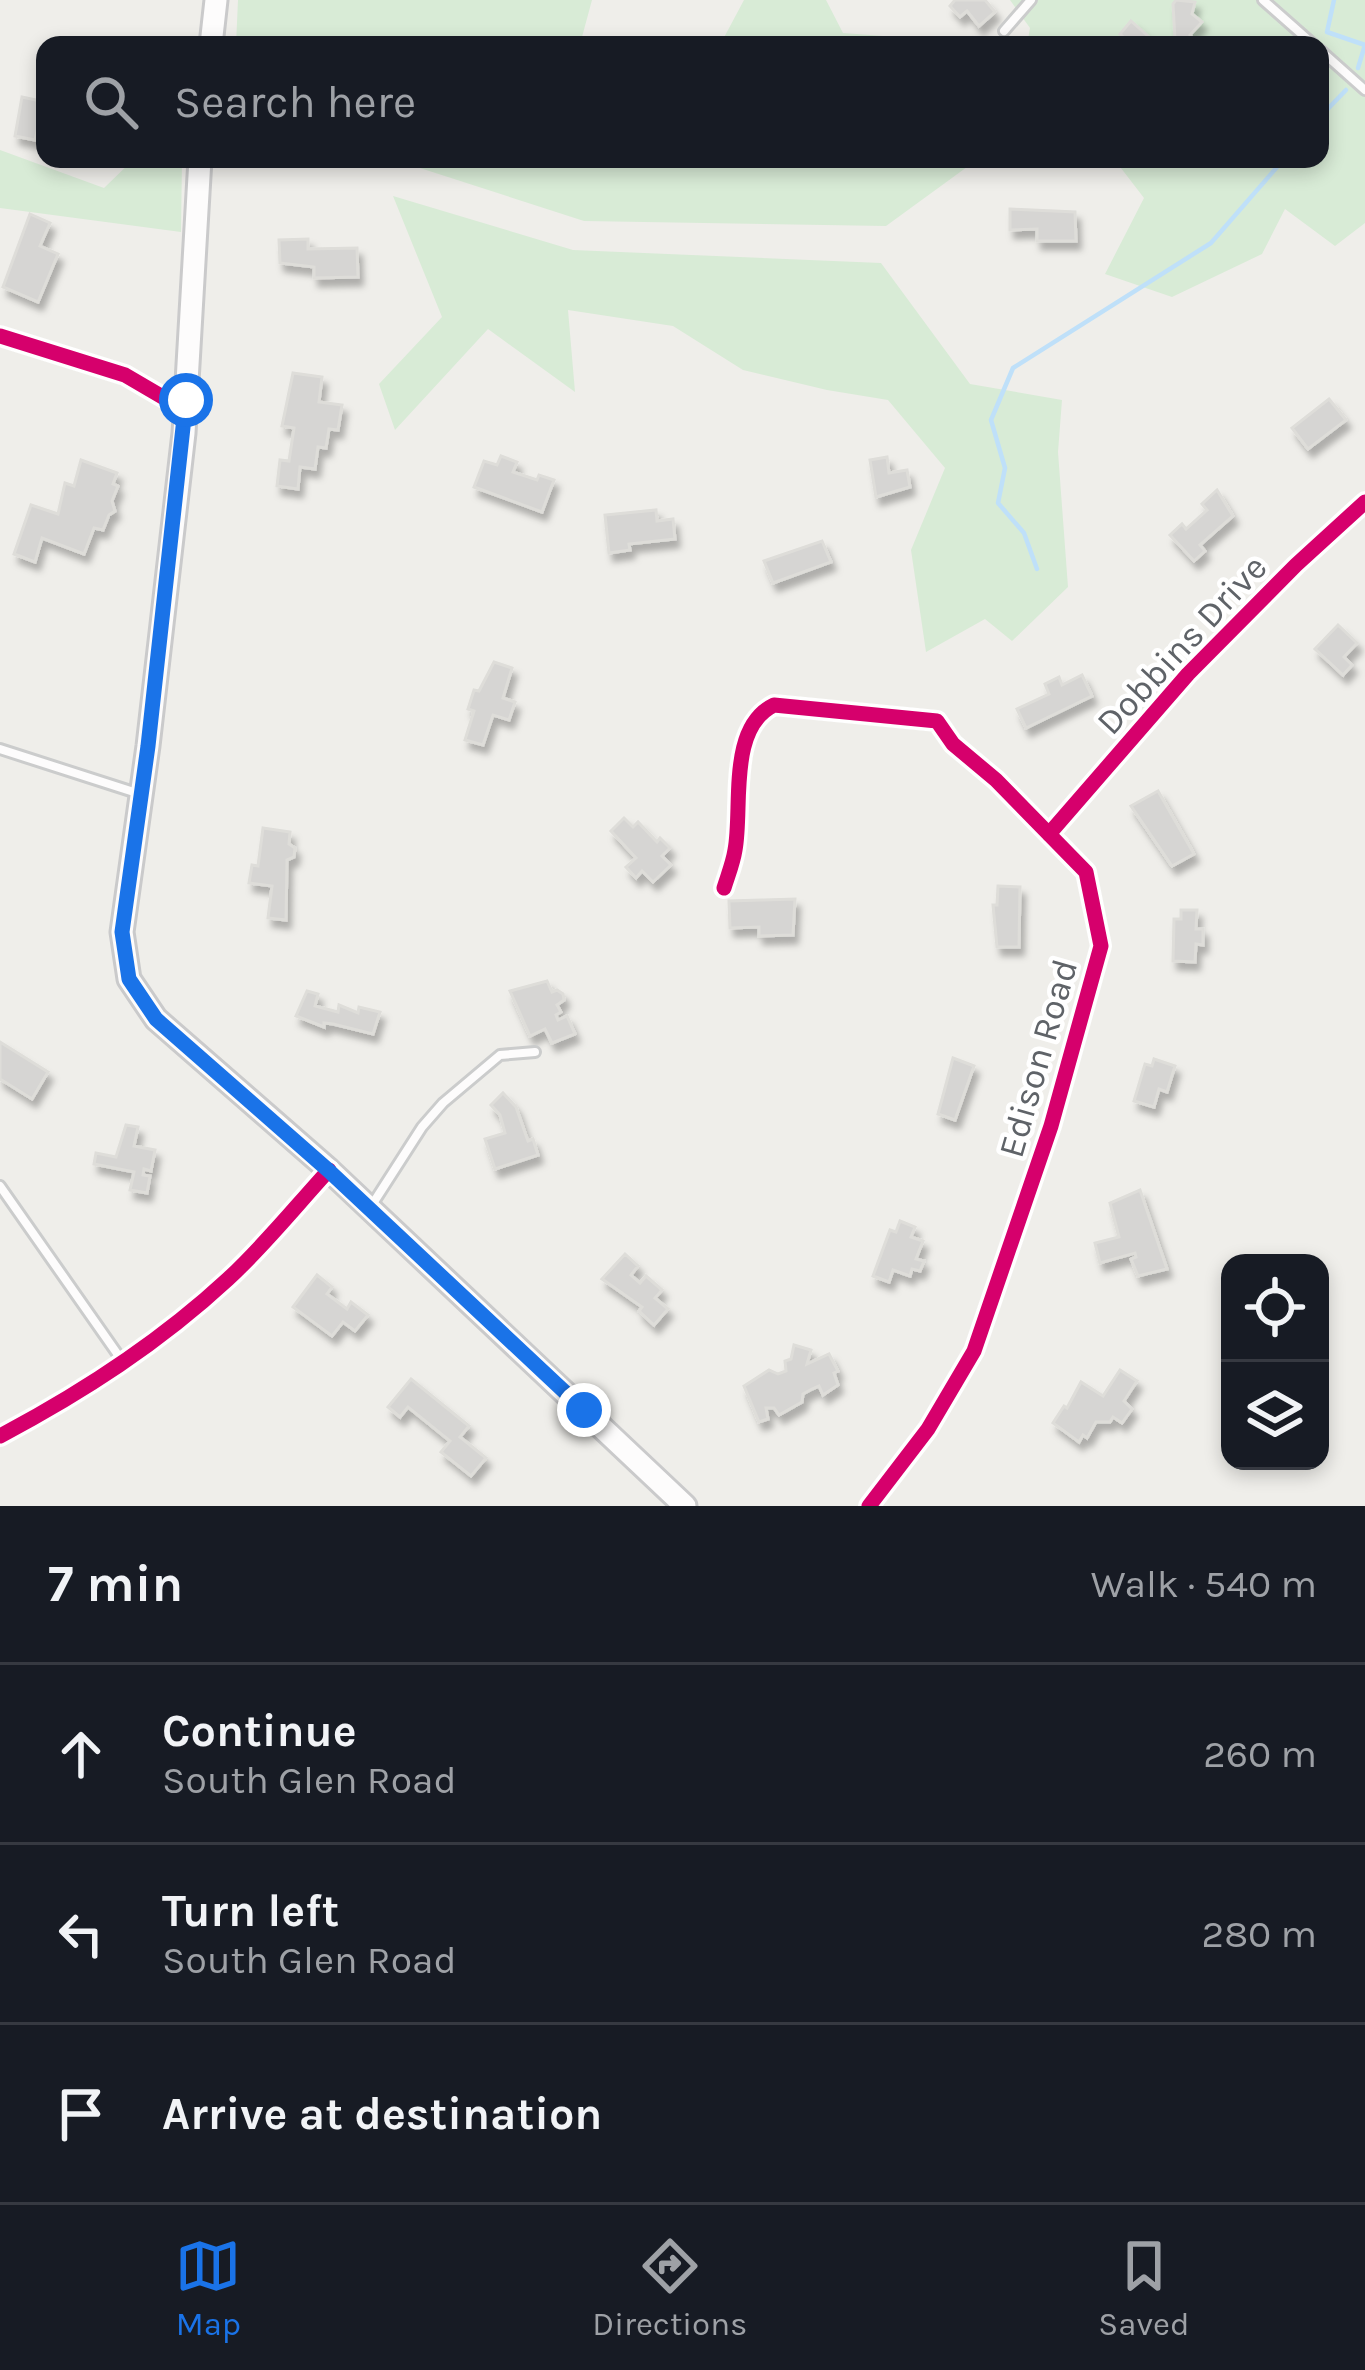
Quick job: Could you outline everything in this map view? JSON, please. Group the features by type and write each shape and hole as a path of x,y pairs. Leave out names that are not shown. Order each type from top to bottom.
{"main road":[{"path":"213,36 216,0"},
{"path":"199,168 186,400 122,932 123,956 134,990 156,1019 328,1170 685,1506"}],"street":[{"path":"0,336 125,375 166,398 186,400"},
{"name":"Dobbins Drive","path":"1048,834 1188,674 1295,565 1365,502"},
{"name":"Edison Road","path":"724,888 735,850 743,754 759,717 774,705 938,721 952,744 996,780 1086,872 1101,946 1052,1126 974,1352 928,1429 869,1506"},
{"path":"0,1436 124,1363 231,1277 328,1170"}],"lane":[{"path":"1004,31 1031,0"},
{"path":"1263,0 1304,36"},
{"path":"1329,58 1365,90"},
{"path":"0,749 142,794"},
{"path":"369,1209 443,1103 500,1055 535,1052"},
{"path":"0,1186 124,1363"}],"green space":[{"path":"238,0 592,0 582,36 236,36"},
{"path":"744,0 826,0 843,33 884,36 725,36"},
{"path":"1010,0 1365,0 1365,223 1335,246 1285,209 1262,254 1172,297 1105,274 1144,198 1121,168 1329,168 1329,36 1029,36 1030,28"},
{"path":"0,150 36,163 36,168 49,168 104,188 125,168 182,168 181,232 0,208"},
{"path":"420,168 966,168 886,226 584,221"},
{"path":"393,196 573,250 881,263 970,384 1062,400 1058,452 1068,587 1012,641 985,619 926,652 911,550 945,468 888,400 743,370 673,326 568,310 575,392 488,329 395,430 379,384 442,317"}],"building":[{"path":"955,0 985,0 995,12 979,26 967,11 960,17 950,6"},
{"path":"1176,0 1195,2 1192,14 1202,22 1191,36 1175,36"},
{"path":"1131,21 1148,36 1122,36"},
{"path":"22,97 36,100 35,140 15,136"},
{"path":"1010,209 1075,212 1076,241 1037,241 1037,229 1010,230"},
{"path":"30,214 50,223 40,246 58,254 38,302 3,287"},
{"path":"308,239 308,249 357,248 358,277 314,278 314,267 280,263 279,240"},
{"path":"293,373 322,377 319,402 342,405 338,430 329,429 326,448 318,447 315,469 300,467 298,489 277,486 280,460 289,461 294,428 282,426"},
{"path":"1329,399 1346,420 1308,449 1292,428"},
{"path":"501,456 517,462 513,472 554,480 542,512 474,487 484,461 497,465"},
{"path":"887,457 889,473 907,470 910,487 876,497 870,460"},
{"path":"81,460 117,473 115,511 103,530 94,528 84,554 42,538 35,562 14,554 31,505 58,514 65,483 74,486"},
{"path":"1217,490 1233,516 1200,545 1205,551 1194,561 1170,535 1182,524 1186,529 1207,510 1202,504"},
{"path":"656,510 657,521 673,519 675,539 629,544 630,550 609,553 605,515"},
{"path":"822,541 831,562 773,583 764,561"},
{"path":"1338,625 1357,643 1344,657 1352,665 1343,675 1315,649"},
{"path":"494,662 512,668 503,698 515,702 509,720 493,715 483,745 465,740 474,711 468,709 474,690 479,691"},
{"path":"1082,675 1092,696 1026,728 1017,709 1049,694 1045,684 1059,677 1062,685"},
{"path":"1158,791 1194,854 1172,866 1131,806"},
{"path":"624,818 633,827 638,822 670,848 662,856 671,865 653,882 642,871 636,878 626,867 636,858 611,831"},
{"path":"263,828 290,832 289,844 295,848 294,857 287,860 286,920 268,918 272,886 249,883 252,865 258,866"},
{"path":"998,886 1020,887 1019,947 997,947 993,905 997,905"},
{"path":"795,899 793,935 759,936 759,927 730,928 729,901"},
{"path":"1181,910 1197,910 1196,929 1203,929 1203,945 1196,944 1195,962 1173,961 1174,919 1181,919"},
{"path":"547,981 552,992 563,994 564,1000 557,1005 558,1020 567,1016 575,1034 552,1043 545,1029 530,1036 510,991"},
{"path":"307,991 318,994 315,1006 338,1012 339,1005 358,1013 359,1007 380,1012 373,1034 333,1024 324,1023 324,1027 296,1016"},
{"path":"0,1042 48,1072 32,1099 0,1079"},
{"path":"953,1058 974,1066 955,1120 938,1114"},
{"path":"1154,1059 1175,1066 1167,1092 1159,1089 1154,1107 1134,1101 1145,1064 1152,1066"},
{"path":"503,1093 516,1107 538,1155 495,1169 485,1139 505,1133 491,1105"},
{"path":"126,1125 138,1127 134,1146 155,1150 151,1171 144,1169 143,1175 150,1176 147,1193 130,1190 134,1172 94,1164 96,1153 116,1157"},
{"path":"1140,1190 1167,1269 1138,1276 1131,1259 1135,1253 1100,1263 1095,1243 1119,1237 1110,1203"},
{"path":"900,1221 915,1227 911,1237 923,1241 916,1259 924,1261 920,1271 912,1269 910,1276 893,1270 889,1282 873,1276 890,1230 896,1232"},
{"path":"625,1254 638,1266 631,1275 640,1283 646,1276 662,1290 655,1298 668,1309 654,1325 639,1311 642,1307 602,1279"},
{"path":"317,1275 332,1287 327,1294 347,1309 351,1302 368,1315 355,1331 343,1322 332,1336 293,1307"},
{"path":"794,1345 811,1350 807,1364 829,1354 838,1371 834,1373 838,1385 823,1395 819,1386 812,1389 803,1394 802,1402 779,1415 774,1408 766,1408 768,1419 759,1422 744,1386 769,1370 786,1371 785,1361 791,1359"},
{"path":"1120,1370 1137,1381 1124,1401 1132,1409 1122,1423 1113,1417 1110,1422 1096,1422 1079,1442 1053,1423 1081,1382 1103,1396"},
{"path":"411,1379 469,1426 460,1437 486,1458 471,1476 441,1452 450,1441 408,1407 400,1417 388,1407"}],"waterway":[{"path":"1334,0 1327,32 1365,45 1358,68"},
{"path":"1329,108 1346,90"},
{"path":"1037,569 1024,533 998,503 1005,468 991,420 1013,368 1211,243 1276,168"}],"cycle path":[{"path":"0,336 125,375 166,399 186,400"},
{"path":"1049,834 1188,674 1365,502"},
{"path":"724,888 735,850 743,750 759,716 774,705 937,721 953,744 996,780 1086,872 1101,946 1051,1126 974,1351 928,1429 869,1506"},
{"path":"0,1436 90,1384 175,1324 241,1266 329,1170"}],"route":[{"path":"186,400 122,932 129,979 156,1019 328,1170 584,1410"}]}
